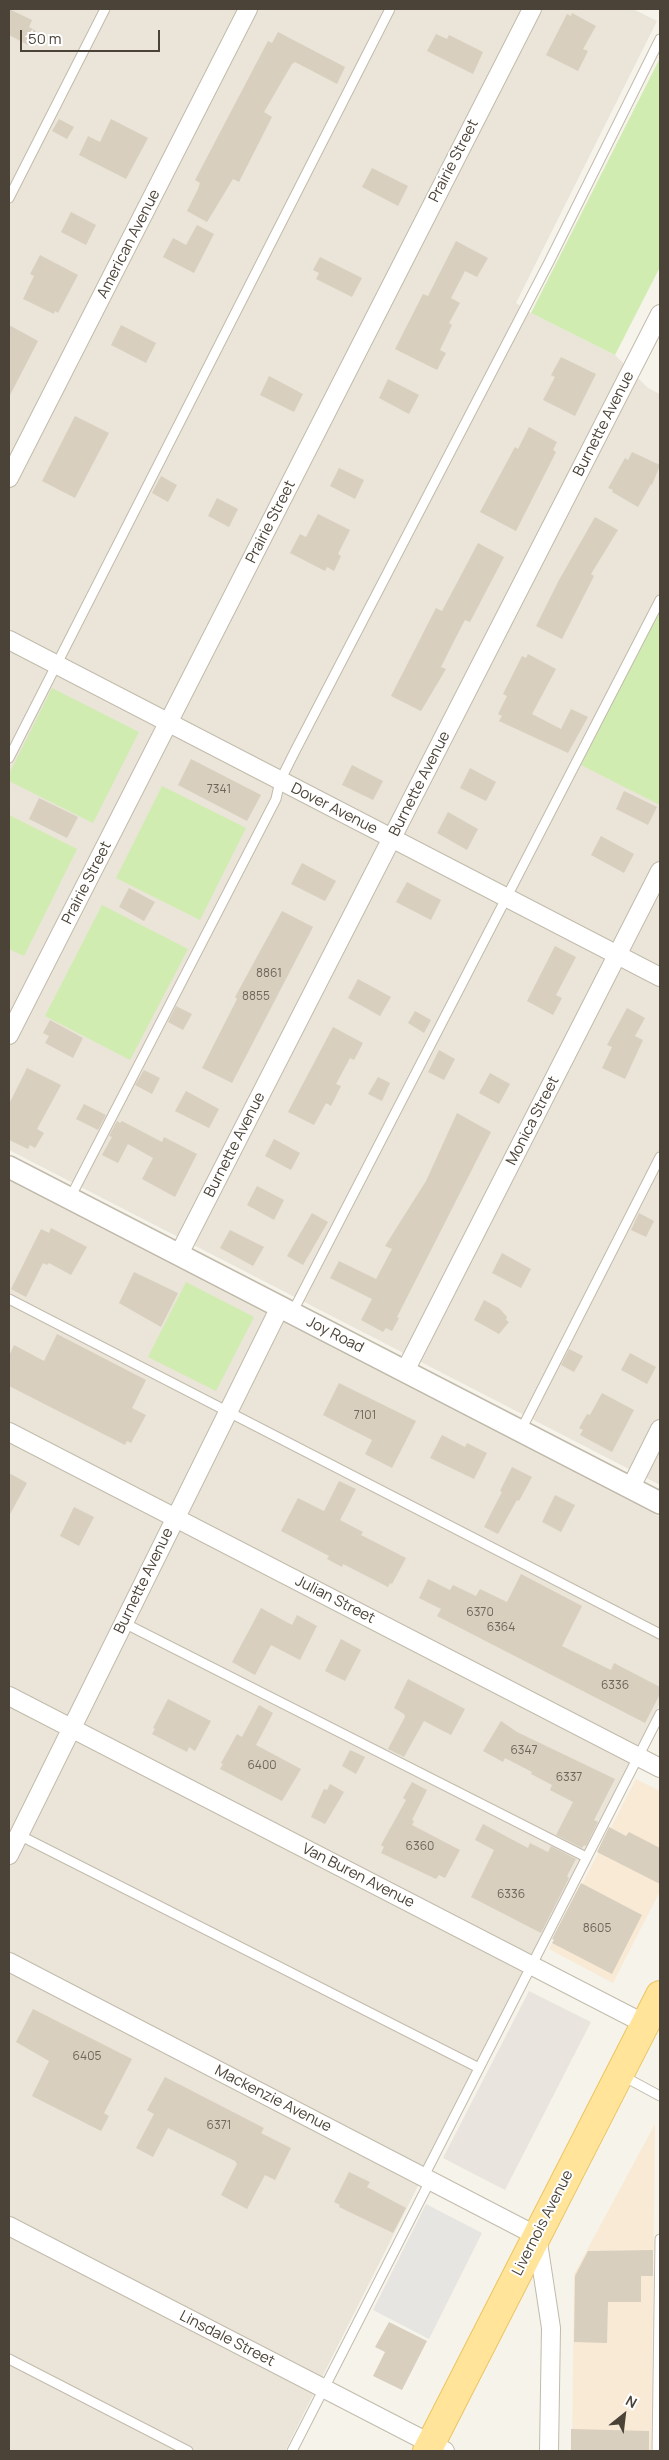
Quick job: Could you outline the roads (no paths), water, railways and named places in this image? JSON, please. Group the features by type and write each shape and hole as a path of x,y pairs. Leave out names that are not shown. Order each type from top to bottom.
{"main road":[{"name":"Livernois Avenue","path":"434,2449 537,2236 660,1995"}],"street":[{"name":"American Avenue","path":"9,478 248,9"},
{"name":"Prairie Street","path":"9,1035 532,9"},
{"name":"Burnette Avenue","path":"179,1254 660,314"},
{"name":"Dover Avenue","path":"9,640 660,977"},
{"name":"Monica Street","path":"405,1371 660,871"},
{"name":"Joy Road","path":"9,1166 660,1503"},
{"name":"Burnette Avenue","path":"9,1855 228,1412 286,1310"},
{"path":"631,1487 660,1429"},
{"name":"Julian Street","path":"9,1432 660,1768"},
{"name":"Van Buren Avenue","path":"9,1696 645,2024"},
{"name":"Mackenzie Avenue","path":"9,1962 537,2236"},
{"name":"Linsdale Street","path":"9,2226 324,2389 434,2449"},
{"path":"537,2236 551,2328 550,2451"}],"lane":[{"path":"9,198 105,9"},
{"path":"9,758 390,9"},
{"path":"70,1198 276,799 280,781 549,262 660,39"},
{"path":"286,1310 506,898 660,600"},
{"path":"520,1431 660,1157"},
{"path":"9,1299 660,1634"},
{"path":"124,1623 586,1857"},
{"path":"292,2451 427,2179 479,2068 660,1714"},
{"path":"19,1835 479,2068"},
{"path":"620,2074 660,2096"},
{"path":"657,2451 660,2239"},
{"path":"9,2359 188,2451"}]}
